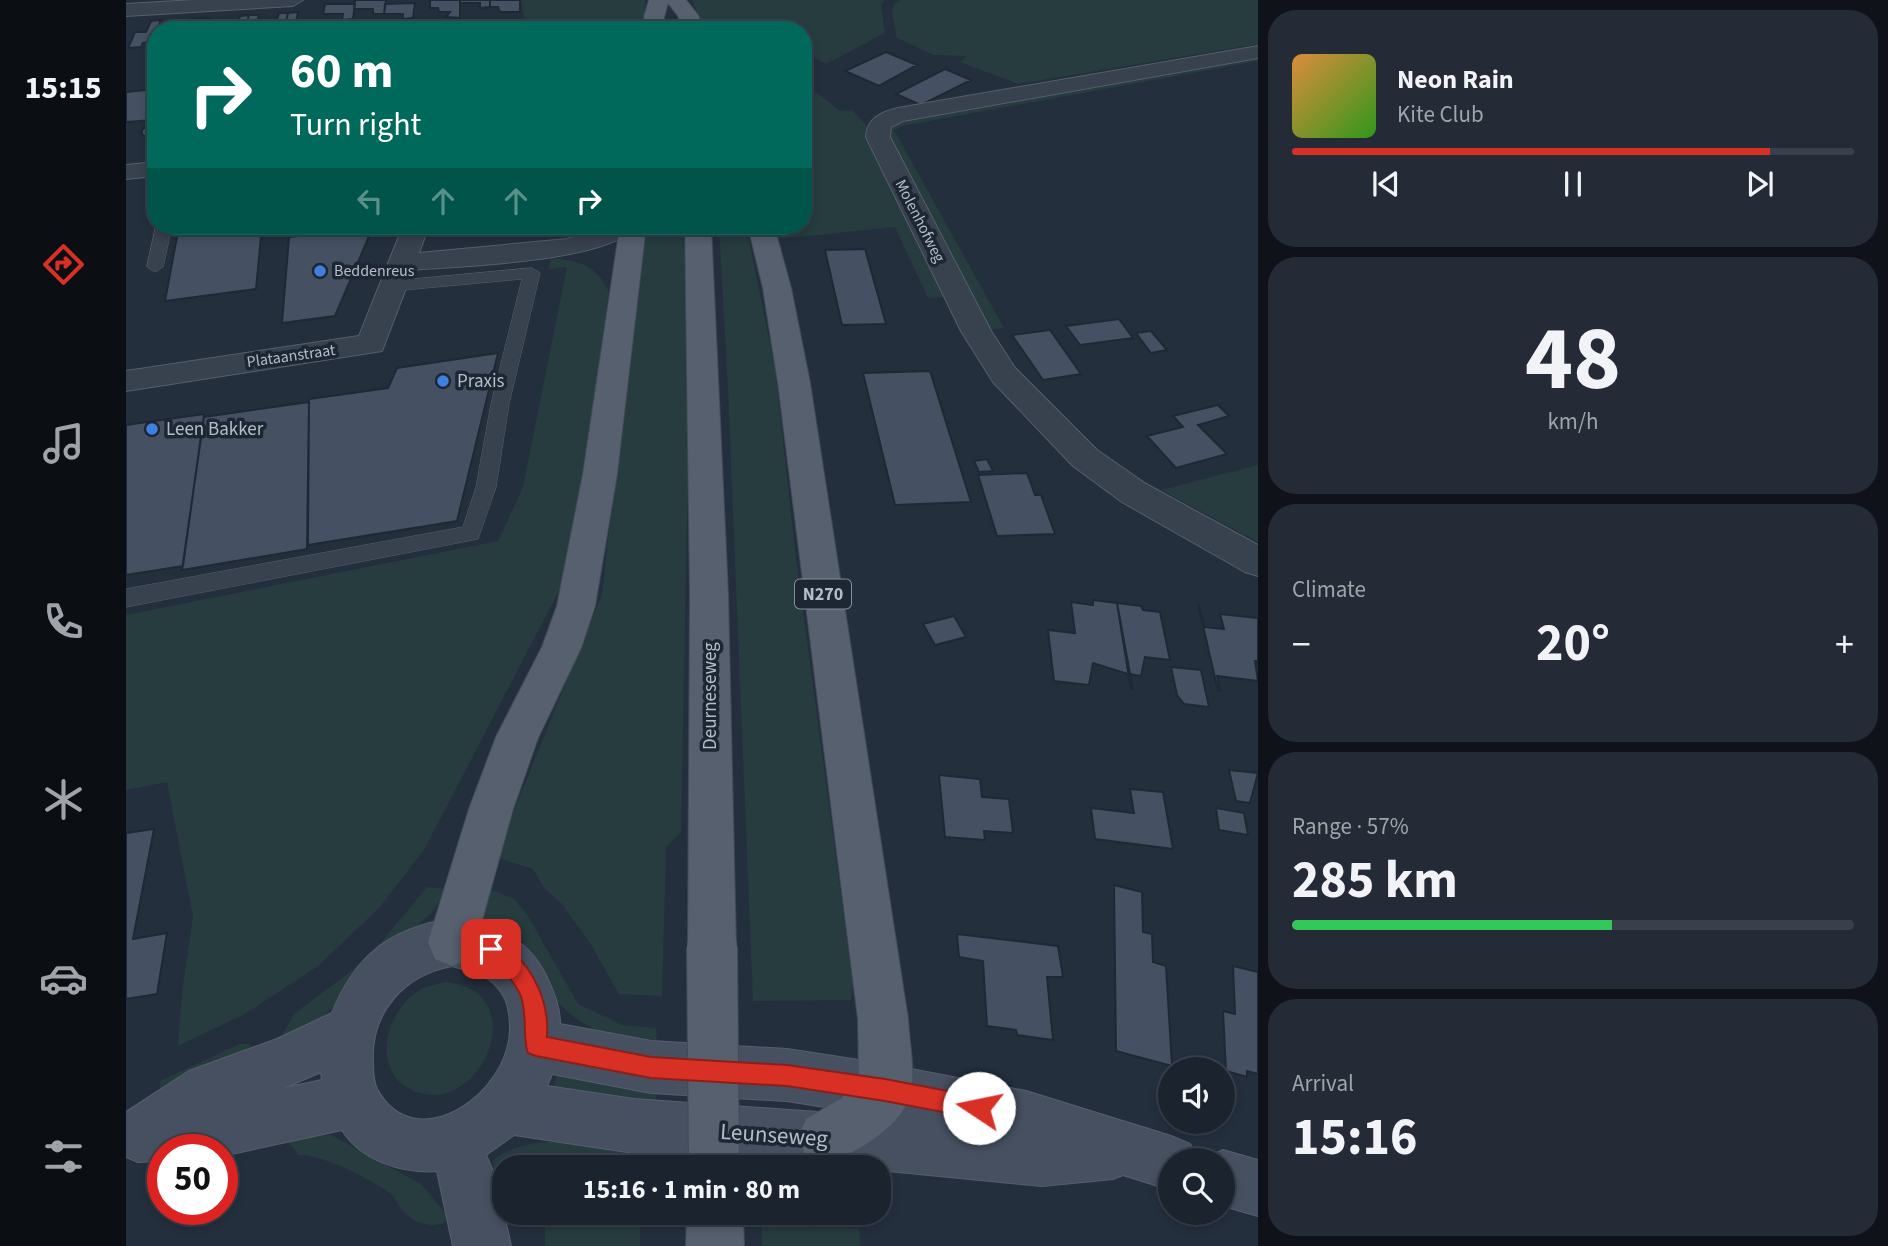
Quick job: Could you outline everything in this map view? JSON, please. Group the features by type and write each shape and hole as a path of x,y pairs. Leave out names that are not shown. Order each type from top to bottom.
{"main road":[{"path":"654,21 659,0"},
{"path":"666,0 671,21"},
{"path":"676,0 690,21"},
{"path":"452,942 491,809 517,737 561,648 576,606 600,474 632,235"},
{"name":"Deurneseweg","path":"698,235 709,594 714,1155"},
{"name":"N270","path":"763,235 776,288 793,383 881,1008 885,1090"},
{"path":"452,942 491,949 507,960 520,974 535,1006 536,1045 526,1077 506,1107 477,1131 452,1142 418,1146 387,1136 368,1121 355,1102 345,1066 349,1031 358,1008 371,987 389,968 409,954 452,942"},
{"path":"132,1137 208,1090 287,1061 349,1031"},
{"name":"Leunseweg","path":"536,1045 651,1068 787,1075 885,1090 1027,1118 1149,1157"},
{"path":"825,1138 861,1117 885,1090"},
{"path":"132,1137 203,1133 328,1105 355,1102"},
{"name":"Leunseweg","path":"506,1107 634,1126 825,1138 1042,1159 1149,1157"},
{"path":"452,1142 468,1178 482,1246"},
{"path":"1235,1181 1258,1188"},
{"path":"715,1225 715,1246"}],"street":[{"path":"126,10 293,0"},
{"name":"Molenhofweg","path":"1258,52 898,115 881,122 877,129 878,137 975,331 1004,376 1085,458 1134,493 1258,562"},
{"path":"126,173 147,170"},
{"name":"Plataanstraat","path":"126,381 371,344 413,235"},
{"path":"397,275 570,247 606,235"},
{"path":"570,247 606,262 615,269 624,286"}],"lane":[{"path":"155,267 162,235"},
{"path":"126,598 471,533 486,487 500,404 532,273 397,275"}],"green space":[{"path":"521,0 645,0 646,21 525,21"},
{"path":"692,0 885,0 881,5 885,33 826,64 812,56 812,21 700,21"},
{"path":"901,0 1258,0 1258,44 1018,84 960,62 967,56 934,55 897,38 892,14 894,4"},
{"path":"1258,55 1258,61 902,126 894,130 1004,328 988,330 886,138 889,127 896,121"},
{"path":"812,89 840,111 852,110 865,124 950,296 928,298 895,227 779,239 777,235 812,235"},
{"path":"641,235 683,235 688,463 681,832 666,847 662,996 619,994 590,943 561,903 544,888 533,869 495,857 602,594"},
{"path":"719,235 748,235 775,368 795,550 853,986 851,1000 753,1001"},
{"path":"551,258 579,263 593,270 609,292 582,489 562,585 424,850 379,908 318,966 245,1014 178,1046 182,992 193,917 167,782 126,790 126,615 498,541 523,487 567,267 548,269"},
{"path":"1258,465 1258,542 1161,490"},
{"path":"427,887 449,889 433,911 306,1033 280,1039 295,1013 350,972 379,945"},
{"path":"487,888 514,899 528,916 578,1004 622,1025 656,1028 657,1051 596,1030 582,1023 558,1002 548,989 525,944 507,931 479,920"},
{"path":"446,982 474,991 489,1008 493,1030 487,1053 474,1074 456,1089 433,1095 408,1088 397,1079 390,1068 387,1043 395,1017 402,1005 423,988"},
{"path":"240,1044 250,1044 252,1061 160,1091 160,1081"},
{"path":"558,1070 656,1084 656,1101 551,1096"},
{"path":"294,1130 331,1135 421,1184 448,1216 444,1223 428,1225 417,1222 404,1212 391,1194 373,1182 320,1158 299,1155 287,1140"},
{"path":"587,1141 652,1155 501,1155 526,1145"},
{"path":"545,1225 640,1227 640,1246 545,1246"},
{"path":"762,1227 859,1228 860,1246 762,1246"}],"building":[{"path":"355,0 386,0 384,14 373,14 373,9 354,9"},
{"path":"430,0 460,0 460,18 446,17 450,12 439,12 438,8 430,8"},
{"path":"460,0 490,0 490,7 480,8 480,3 460,3"},
{"path":"490,0 520,0 520,12 500,12 498,7 490,7"},
{"path":"415,3 413,18 403,19 403,14 384,14 385,4"},
{"path":"325,4 355,4 353,19 342,20 343,14 323,14"},
{"path":"298,12 296,21 286,21 288,13"},
{"path":"279,13 288,13 286,21 277,21"},
{"path":"249,15 259,15 257,21 247,21"},
{"path":"249,15 247,21 238,21 240,16"},
{"path":"147,30 147,42 141,47 128,48 135,32"},
{"path":"886,52 917,65 879,86 845,71"},
{"path":"945,69 971,80 921,105 896,94"},
{"path":"147,90 147,120 126,122 126,92"},
{"path":"147,126 147,137 142,135 142,130"},
{"path":"177,235 261,235 256,289 165,301"},
{"path":"370,235 335,316 282,323 289,237"},
{"path":"865,249 886,324 842,325 825,250"},
{"path":"1119,319 1133,338 1080,345 1066,326"},
{"path":"1050,330 1081,374 1043,380 1012,335"},
{"path":"1151,331 1167,350 1151,353 1136,333"},
{"path":"498,353 457,521 308,545 309,399 388,388 397,368"},
{"path":"930,371 971,502 895,505 863,373"},
{"path":"309,402 307,549 182,570 204,417"},
{"path":"1218,405 1229,416 1198,425 1227,454 1176,468 1147,436 1183,427 1173,416"},
{"path":"204,414 183,566 126,575 126,425"},
{"path":"987,459 993,471 979,472 974,461"},
{"path":"1027,473 1035,495 1041,495 1055,534 997,536 978,475"},
{"path":"1093,600 1117,603 1131,690 1128,674 1093,663 1089,685 1054,681 1048,630 1075,633 1071,602 1093,605"},
{"path":"1117,603 1160,612 1170,660 1145,657 1141,676 1130,674"},
{"path":"1198,604 1205,627 1224,629 1220,614 1258,618 1258,661 1255,661 1258,681 1217,676 1218,691"},
{"path":"954,616 966,637 935,645 923,624"},
{"path":"1171,667 1201,670 1209,707 1184,704 1177,695"},
{"path":"1229,770 1258,773 1250,803 1236,801"},
{"path":"939,775 980,779 982,797 1009,799 1013,833 984,831 985,840 945,837"},
{"path":"1130,789 1163,792 1173,849 1095,839 1091,808 1134,813"},
{"path":"1216,808 1244,813 1248,835 1219,830"},
{"path":"154,829 133,939 167,933 157,994 126,999 126,833"},
{"path":"1114,885 1142,892 1143,932 1152,934 1153,962 1166,966 1171,1057 1158,1057 1158,1062 1116,1051"},
{"path":"957,934 1058,946 1063,977 1047,977 1053,1040 1017,1035 1016,1030 987,1026 983,961 959,957"},
{"path":"1233,966 1258,972 1258,1074 1247,1071 1247,1077 1235,1074 1235,1057 1225,1057 1223,1011 1235,1014"}],"place":[{"name":"Beddenreus","path":"320,271"},
{"name":"Praxis","path":"443,381"},
{"name":"Leen Bakker","path":"152,429"}],"route":[{"path":"491,949 507,960 529,989 535,1006 536,1045 651,1068 787,1075 979,1108"}]}
